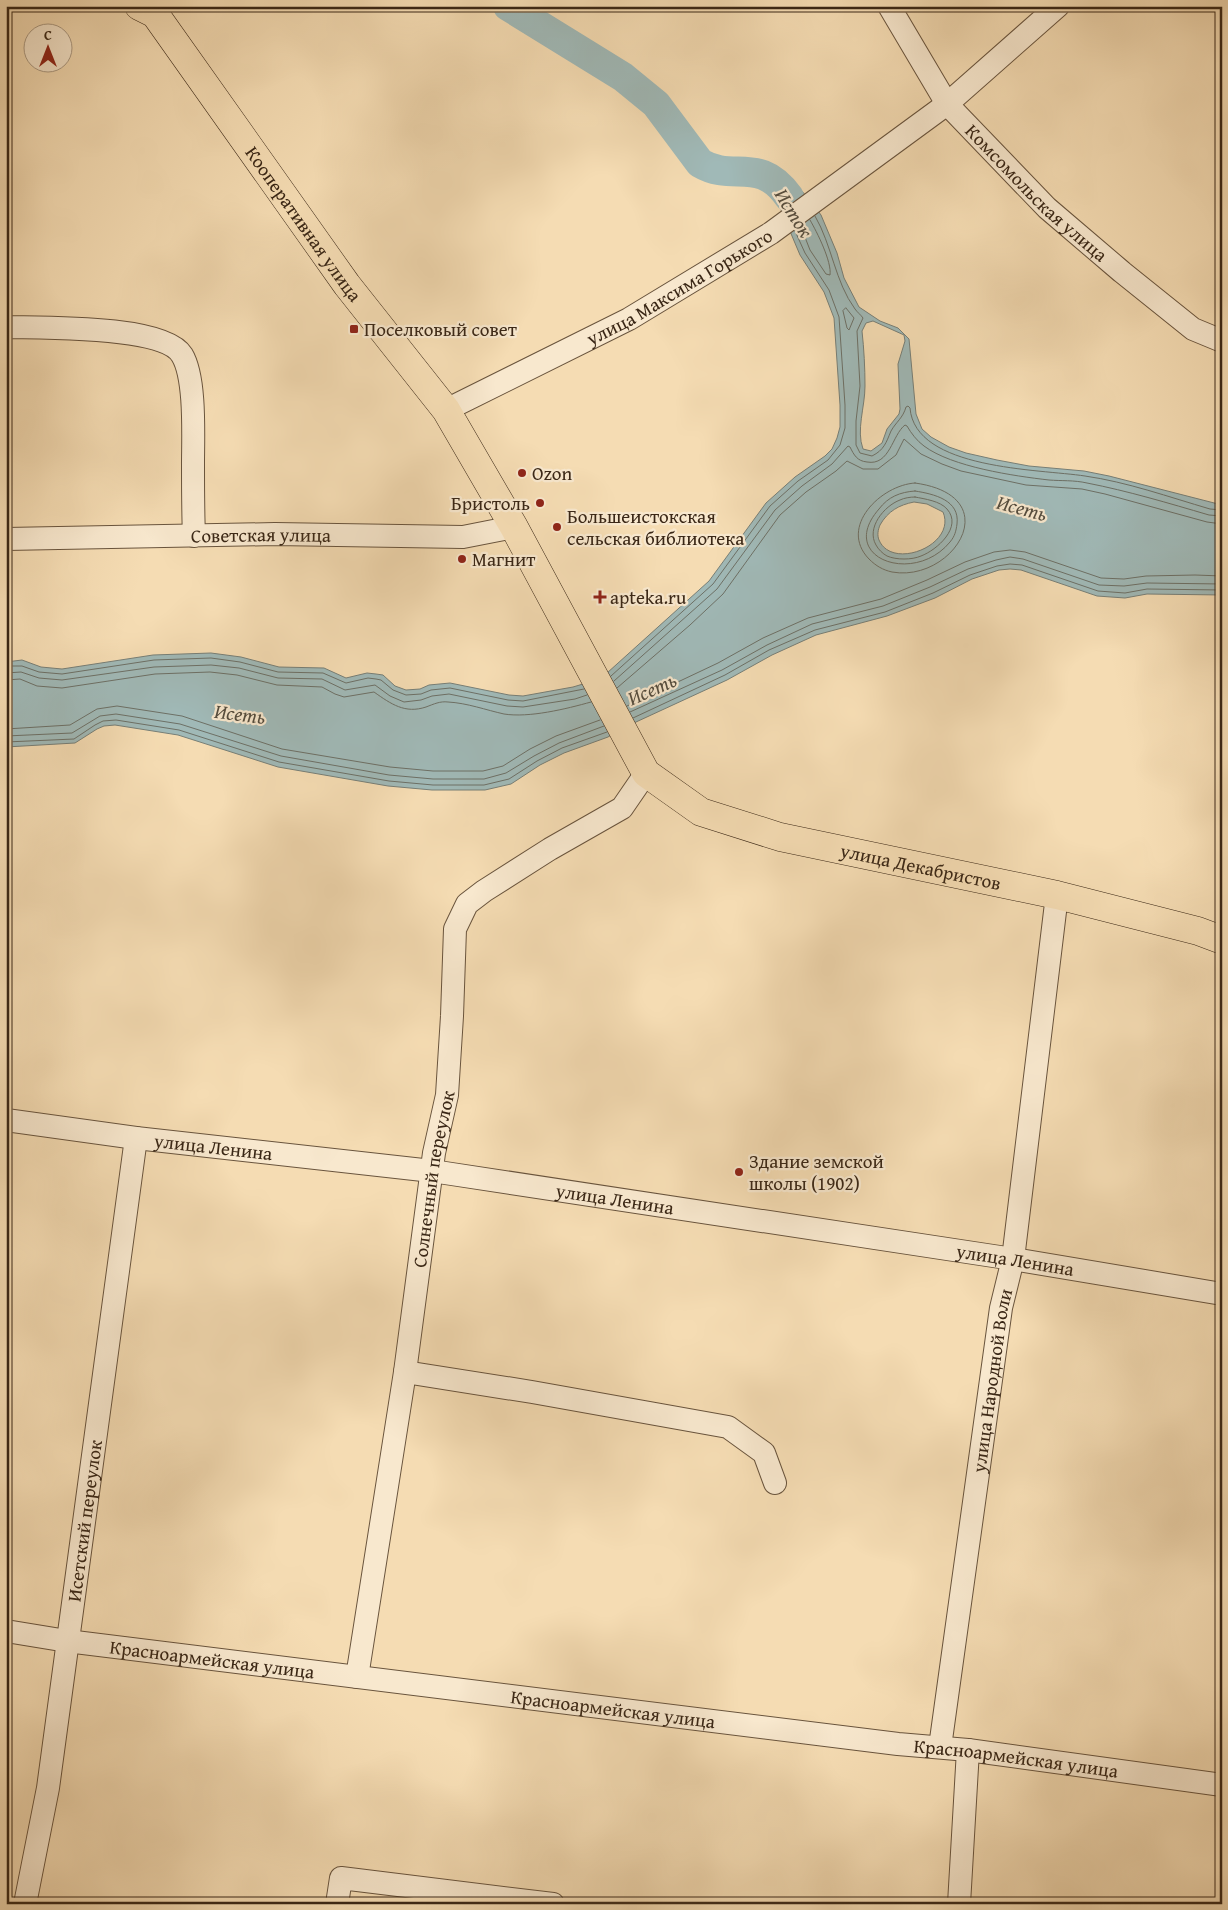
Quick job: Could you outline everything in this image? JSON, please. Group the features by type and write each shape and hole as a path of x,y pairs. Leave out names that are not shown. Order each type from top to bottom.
{"main road":[{"name":"Кооперативная улица","path":"148,9 347,286 446,410 514,527 641,766"},
{"name":"улица Декабристов","path":"641,766 701,812 780,837 1057,895 1198,930 1222,940"}],"street":[{"name":"Комсомольская улица","path":"889,6 947,104 1047,208 1122,272 1193,328 1222,341"},
{"name":"улица Максима Горького","path":"446,410 628,319 771,233 947,104 1058,6"},
{"path":"6,327 124,332 160,339 182,354 189,376 193,407 194,536"},
{"name":"Советская улица","path":"6,539 284,534 463,538 514,527"},
{"name":"Солнечный переулок","path":"357,1676 405,1372 432,1171 447,1095 455,929 467,904 484,891 550,849 622,808 641,766"},
{"name":"улица Народной Воли","path":"940,1747 1001,1308 1013,1259 1057,895"},
{"name":"улица Ленина","path":"6,1120 136,1138 432,1171 1013,1259 1222,1294"},
{"name":"Исетский переулок","path":"24,1904 48,1788 136,1138"},
{"path":"405,1372 532,1392 728,1427 764,1453 775,1483"},
{"name":"Красноармейская улица","path":"6,1631 898,1744 968,1750 1222,1785"},
{"path":"959,1904 968,1750"},
{"path":"337,1904 341,1878 553,1904"}],"water":[{"name":"Исеть","path":"764,168 786,174 810,200 821,215 837,253 844,278 859,307 880,321 898,328 909,339 916,414 922,429 931,437 949,447 966,453 1029,466 1084,471 1109,476 1222,505 1222,595 1147,594 1125,598 1097,596 1021,570 999,570 972,579 935,598 887,616 816,635 608,737 564,753 540,765 511,784 485,790 432,790 388,786 278,767 178,735 115,725 97,729 75,743 6,747 6,662 22,660 41,667 62,669 153,655 211,653 241,657 279,667 324,668 346,678 367,673 383,675 395,686 406,690 450,683 523,696 573,687 593,681 607,673 709,581 766,503 795,477 825,456 832,449 837,438 840,427 840,405 834,318 824,292 800,255 776,198 761,180 758,172","holes":["873,321 904,335 905,341 898,364 899,414 887,429 882,443 871,451 863,449 860,434 865,394 862,331 866,323","914,502 927,504 943,512 945,524 941,535 932,544 921,550 909,553 896,553 886,549 878,538 880,525 894,509"]}],"waterway":[{"name":"Исток","path":"508,6 623,77 656,104 700,163 724,171 757,173 778,184 789,197"}],"place":[{"name":"Поселковый совет","path":"354,329"},
{"name":"Ozon","path":"522,473"},
{"name":"Бристоль","path":"540,503"},
{"name":"Большеистокская сельская библиотека","path":"557,527"},
{"name":"Магнит","path":"462,559"},
{"name":"apteka.ru","path":"600,597"},
{"name":"Здание земской школы (1902)","path":"739,1172"}]}
